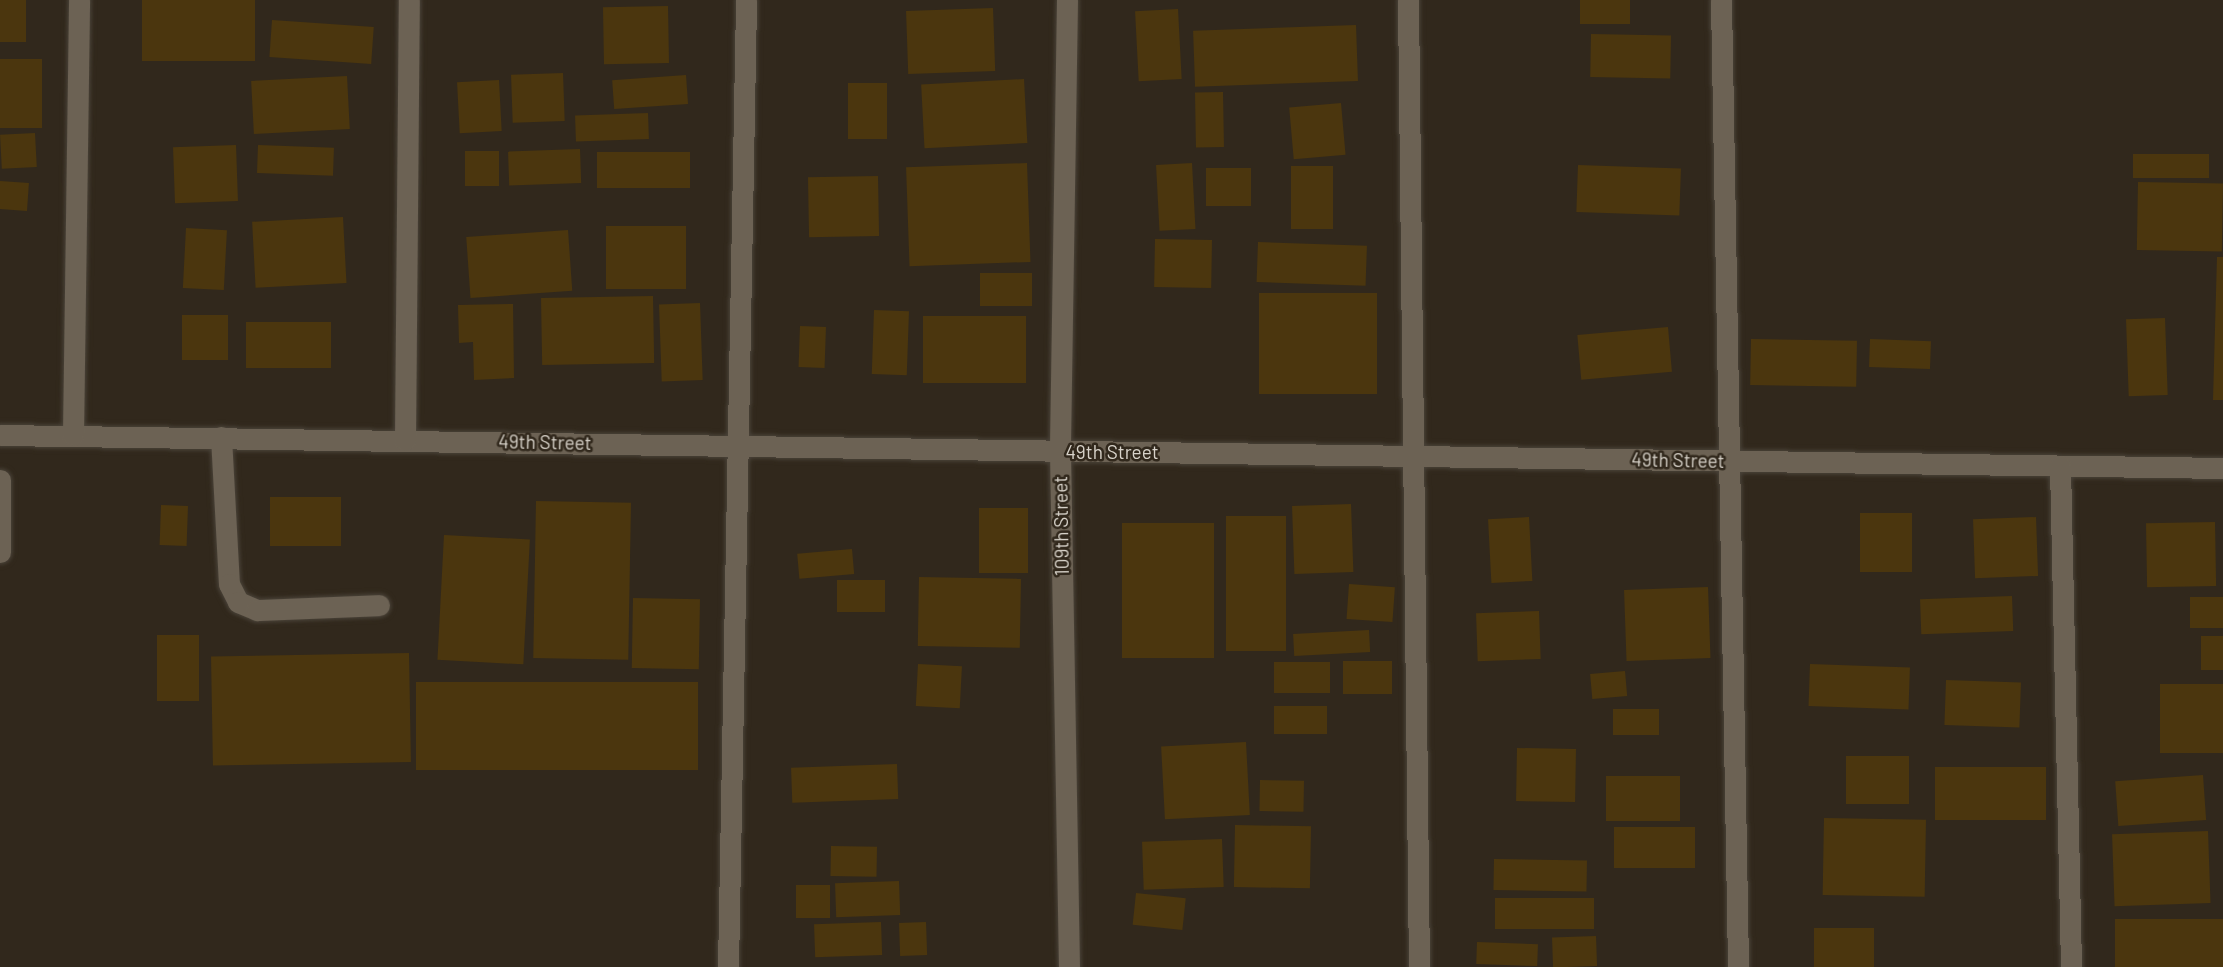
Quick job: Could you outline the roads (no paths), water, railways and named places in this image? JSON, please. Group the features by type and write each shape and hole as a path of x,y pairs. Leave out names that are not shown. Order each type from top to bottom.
{"street":[{"path":"73,435 79,0"},
{"path":"405,440 409,0"},
{"path":"728,967 746,0"},
{"name":"109th Street","path":"1067,0 1060,452 1069,967"},
{"path":"1408,0 1419,967"},
{"path":"1721,0 1738,967"},
{"name":"49th Street","path":"0,435 2223,468"},
{"path":"221,437 229,584 238,602 257,610 379,605"},
{"path":"2060,466 2071,967"},
{"path":"0,480 0,552"}]}
